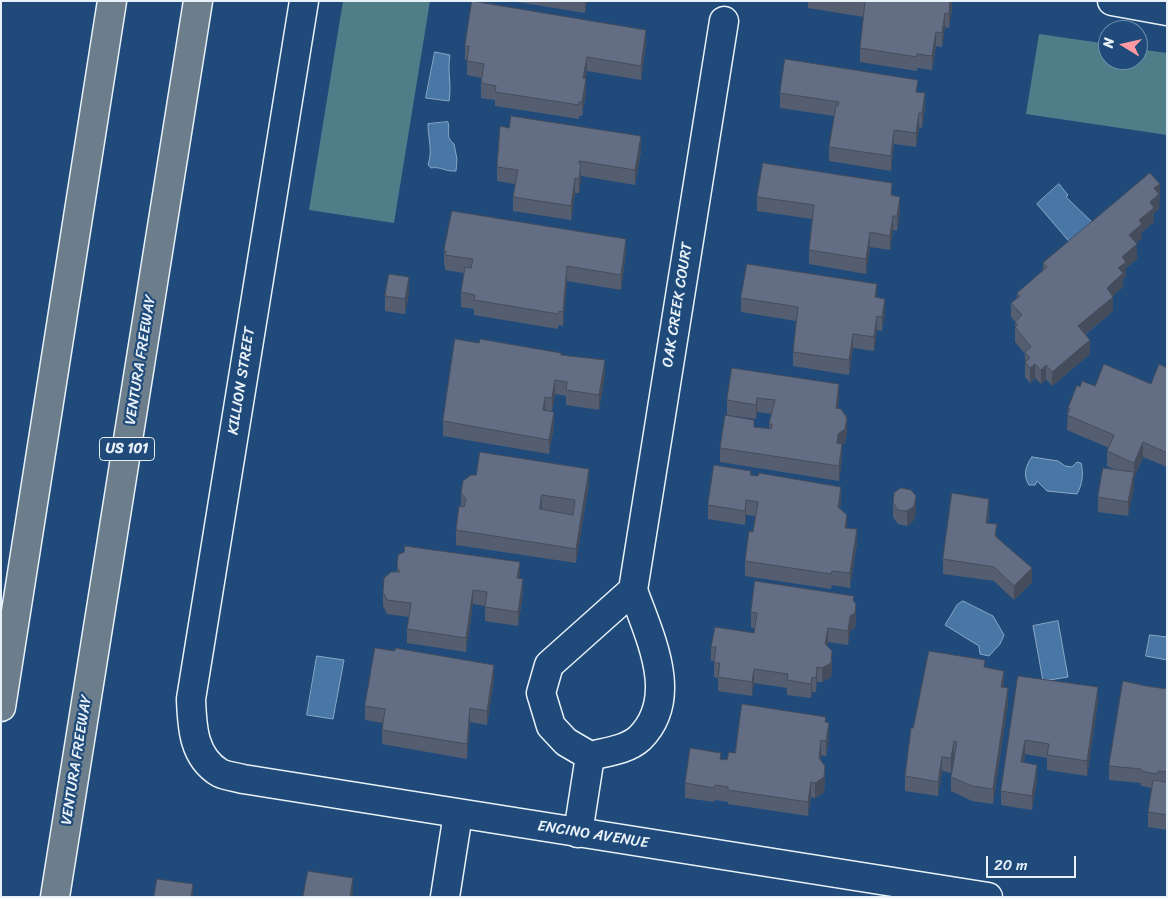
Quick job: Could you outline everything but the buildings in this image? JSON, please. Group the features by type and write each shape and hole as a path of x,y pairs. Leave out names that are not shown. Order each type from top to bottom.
{"highway":[{"path":"1,707 112,1"},
{"name":"VENTURA FREEWAY","path":"55,897 198,1"}],"street":[{"name":"KILLION STREET","path":"205,758 193,736 191,699 304,1"},
{"path":"1112,1 1167,11"},
{"name":"OAK CREEK COURT","path":"590,756 616,750 639,739 658,714 661,688 656,655 633,590 724,21"},
{"path":"578,833 590,756 566,742 551,726 541,693 549,665 633,590"},
{"name":"ENCINO AVENUE","path":"205,758 220,773 243,779 988,897"},
{"path":"445,897 458,814"}],"green space":[{"path":"343,1 430,1 394,223 309,210"},
{"path":"1039,34 1098,43 1098,70 1148,70 1148,50 1167,53 1167,135 1026,114"}],"water":[{"path":"435,52 450,55 449,101 426,98"},
{"path":"448,122 448,136 454,144 457,159 456,171 431,168 428,165 430,150 428,124"},
{"path":"1059,184 1068,195 1066,197 1096,226 1073,246 1037,204"},
{"path":"1032,457 1058,461 1065,466 1072,467 1077,462 1081,463 1082,479 1077,494 1047,491 1037,481 1035,485 1029,485 1026,471"},
{"path":"963,601 993,616 1004,635 1000,644 989,656 980,654 979,646 945,625 957,605"},
{"path":"1058,621 1068,677 1043,681 1033,626"},
{"path":"1150,635 1167,637 1167,660 1146,656"},
{"path":"317,656 344,660 333,719 307,715"}]}
